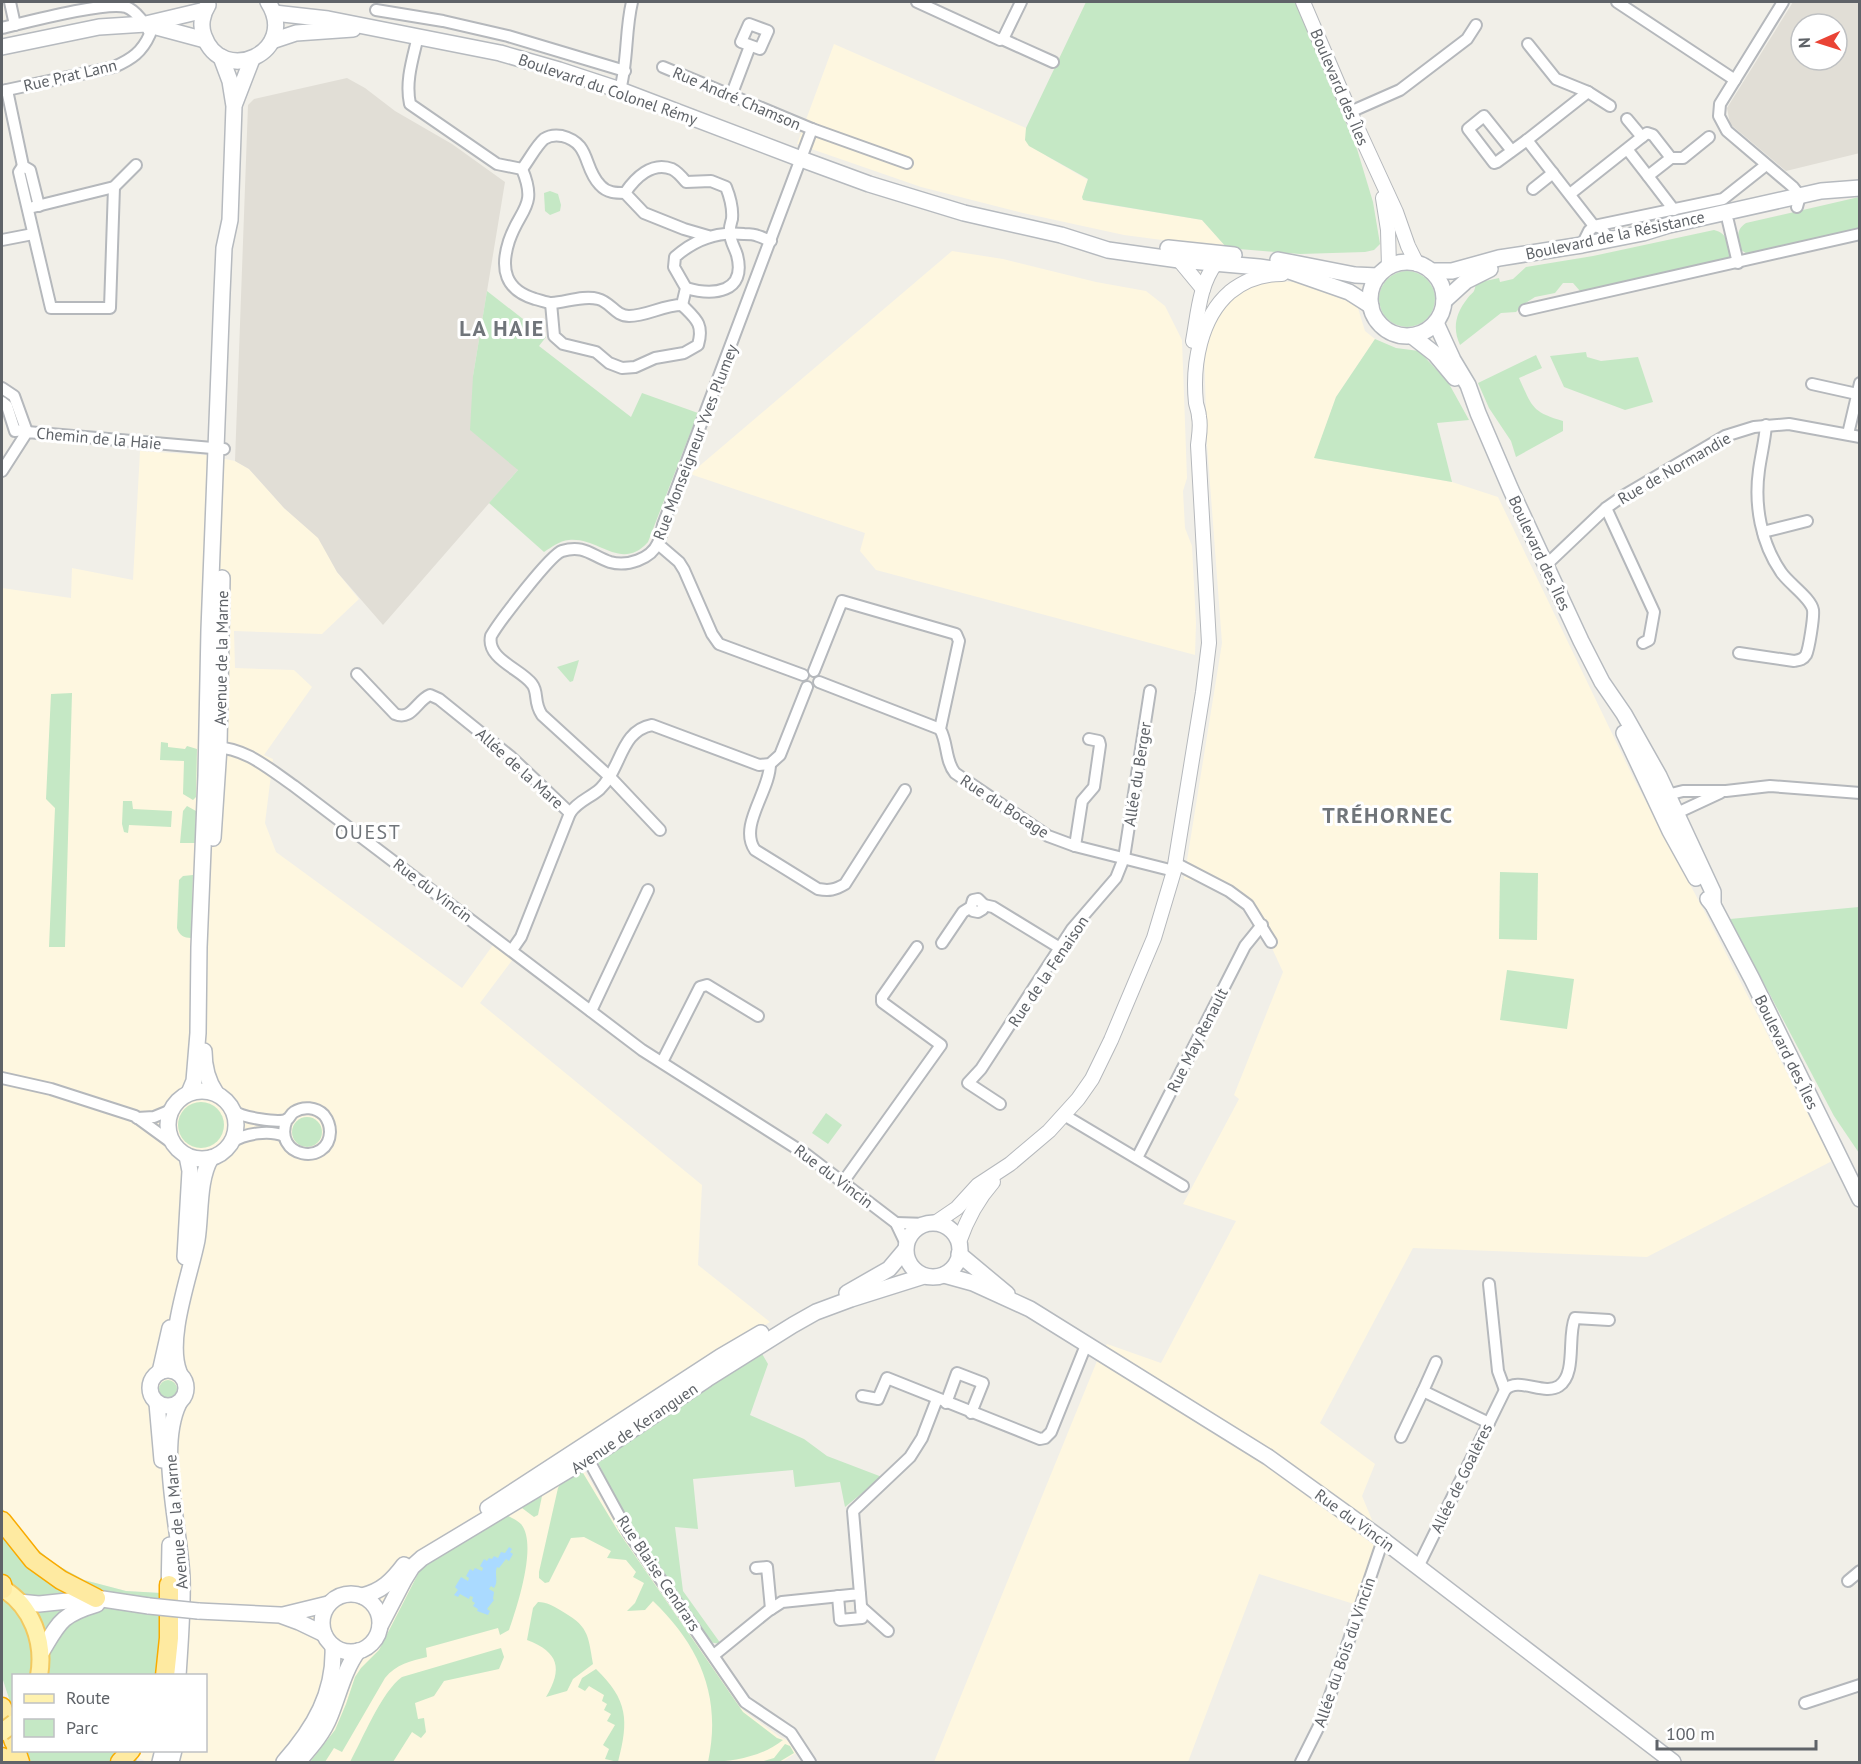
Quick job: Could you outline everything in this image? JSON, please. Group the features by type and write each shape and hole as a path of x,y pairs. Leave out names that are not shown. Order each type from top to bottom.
{"highway":[{"path":"2,1521 33,1560 61,1580 96,1598"},
{"path":"165,1674 170,1638 170,1585"},
{"path":"2,1707 12,1736"},
{"path":"2,1757 3,1762"}],"main road":[{"path":"2,47 99,27 147,24 207,6 202,30 205,40 221,57 241,62 264,52 272,42 275,32 271,7"},
{"name":"Boulevard du Colonel Rémy","path":"271,7 500,53 559,70 620,90 869,184 964,213 1061,235 1108,250 1179,260 1275,269 1305,275 1349,292 1371,306"},
{"path":"147,24 205,40"},
{"name":"Boulevard du Colonel Rémy","path":"272,42 296,33 374,28"},
{"name":"Avenue de la Marne","path":"216,1093 208,1082 204,1061 203,981 213,747 224,248 230,220 234,106 230,81 221,57"},
{"name":"Avenue de la Marne","path":"234,106 252,59"},
{"name":"Boulevard de la Résistance","path":"1431,271 1452,271 1499,258 1610,240 1781,200 1823,201 1860,188"},
{"name":"Boulevard de la Résistance","path":"1444,301 1466,281 1485,270 1628,245 1798,201"},
{"name":"Boulevard du Colonel Rémy","path":"1061,235 1292,261 1354,275 1384,272"},
{"name":"Boulevard du Colonel Rémy","path":"1216,263 1223,259 1242,257"},
{"path":"1407,262 1431,271 1439,279 1443,290 1443,309 1436,323 1429,329 1412,336 1389,331 1377,321 1371,306 1371,296 1384,272 1407,262"},
{"name":"Boulevard des Îles","path":"1436,323 1453,360 1468,385 1510,490 1607,691 1620,725 1665,805 1699,885 1713,905 1752,979 1860,1199"},
{"name":"Boulevard des Îles","path":"1412,336 1444,364 1478,413"},
{"name":"Avenue de la Marne","path":"189,1093 194,1081 197,1052 199,947 213,747"},
{"path":"207,1091 216,1093 234,1111 236,1132 232,1142 219,1155 211,1158 203,1160 187,1156 172,1143 168,1126 171,1110 189,1093 207,1091"},
{"path":"160,1372 186,1247 190,1171 187,1156"},
{"path":"178,1372 169,1370 160,1372 153,1378 150,1388 157,1403 168,1407 179,1404 187,1390 185,1380 178,1372 176,1353 178,1320 196,1242 204,1175 211,1158"},
{"path":"931,1223 950,1229 959,1248 951,1270 944,1275 931,1277 924,1276 911,1266 906,1247 912,1232 931,1223"},
{"name":"Avenue de Keranguen","path":"362,1596 381,1589 393,1580 414,1555 720,1357 788,1318 850,1292 889,1269 906,1247"},
{"name":"Rue du Vincin","path":"959,1248 1018,1304"},
{"name":"Rue du Vincin","path":"944,1275 973,1284 1030,1309 1268,1457 1418,1566 1664,1760"},
{"name":"Avenue de Keranguen","path":"380,1626 412,1567 422,1558 588,1459 726,1366 808,1316 851,1299 924,1276"},
{"name":"Avenue de la Marne","path":"157,1403 170,1545 176,1581 179,1642"},
{"name":"Avenue de la Marne","path":"178,1674 182,1580 170,1449 172,1422 179,1404"},
{"path":"160,1674 170,1585 170,1545"},
{"path":"2,1587 19,1602 35,1627 41,1653 39,1674"},
{"path":"19,1602 39,1604 96,1598 198,1611 280,1615 328,1604 347,1594 368,1599 377,1611 380,1626 373,1642 358,1651 347,1669 325,1728 298,1762"},
{"path":"41,1653 57,1625 72,1612 99,1603 124,1602"},
{"path":"284,1762 313,1726 333,1665 322,1618 328,1604"},
{"path":"280,1615 299,1622 345,1651 358,1651"}],"street":[{"path":"10,2 15,25"},
{"path":"620,90 625,71 632,2"},
{"path":"917,2 1053,62"},
{"path":"1002,39 1021,2"},
{"path":"1617,2 1735,80"},
{"path":"1781,2 1720,104 1720,122 1727,131 1787,182 1798,201"},
{"name":"Boulevard des Îles","path":"1307,3 1350,112 1417,264"},
{"path":"2,28 83,10 119,6 129,8 147,24"},
{"path":"374,28 377,6 508,36 625,71"},
{"name":"Rue Prat Lann","path":"4,91 114,67 131,59 144,47 150,34 147,24"},
{"path":"1350,112 1403,88 1467,39 1476,25"},
{"path":"418,36 408,93 410,104 497,164 522,169"},
{"path":"1528,44 1557,79 1588,92 1610,106"},
{"path":"730,96 750,46"},
{"name":"Rue André Chamson","path":"663,67 812,129"},
{"path":"4,91 23,166 30,170 39,206"},
{"path":"1512,151 1588,92"},
{"path":"1627,119 1642,137"},
{"path":"801,159 812,129 907,163"},
{"path":"1570,194 1647,134 1653,135 1671,158"},
{"path":"522,169 542,141 549,136 570,138 579,144 593,176 601,187 609,192 626,194 644,213 708,236 730,232 758,236 771,241"},
{"path":"1648,176 1671,158 1683,158 1709,137"},
{"path":"1527,140 1594,226 1601,228 1610,240"},
{"path":"1627,149 1674,210"},
{"name":"Rue Monseigneur Yves Plumey","path":"610,777 542,715 536,707 536,691 532,684 494,652 490,640 493,632 541,570 559,552 584,549 609,561 630,563 643,558 658,544 663,525 801,159"},
{"path":"27,209 114,187 136,165"},
{"path":"1582,245 1594,226 1724,199 1766,165"},
{"path":"23,166 19,172 51,308 110,308 114,187"},
{"path":"626,194 633,182 645,171 670,168 678,172 686,182 711,182 726,187 732,206 730,232 737,257 738,275 735,283 727,289 715,292 686,288"},
{"path":"522,169 530,192 527,204 509,240 504,271 510,285 520,293 551,303 596,298 607,303 618,314 625,316 640,316 663,308 682,305"},
{"name":"Boulevard des Îles","path":"1377,172 1386,215 1384,272"},
{"path":"1533,189 1553,173"},
{"path":"1781,200 1787,182"},
{"path":"1728,220 1738,263"},
{"path":"2,240 33,234"},
{"path":"1525,310 1860,234"},
{"path":"682,305 686,288 674,267 675,257 684,249 701,242 708,236"},
{"path":"1179,260 1203,288"},
{"path":"1196,382 1191,348 1203,288 1208,273 1216,263"},
{"path":"959,1248 968,1217 984,1193 1010,1164 1064,1115 1092,1079 1112,1040 1154,938 1175,867 1209,643 1198,445 1191,420 1196,405 1201,336 1214,310 1237,287 1257,278 1274,274 1305,275"},
{"path":"551,303 554,336 563,344 596,352 609,363 622,368 635,367 655,358 684,353 698,345 701,333 698,321 682,305"},
{"path":"1812,384 1858,388 1854,435"},
{"path":"2,388 14,396 27,431 15,431 7,406 2,402"},
{"path":"1739,653 1794,661 1801,659 1807,652 1813,614 1812,605 1776,565 1763,532 1757,479 1766,425"},
{"name":"Rue de Normandie","path":"1546,565 1606,508 1623,496 1710,443 1737,431 1766,425 1802,425 1854,435"},
{"name":"Chemin de la Haie","path":"2,471 27,431 221,449"},
{"path":"1606,508 1654,612 1650,640 1643,643"},
{"path":"1763,532 1807,521"},
{"path":"658,544 684,570 712,634 719,644 803,675"},
{"name":"Rue du Bocage","path":"814,671 842,601 956,634 959,641 940,729 950,764 963,780 1038,830 1075,846 1175,867 1229,891 1248,905 1271,942"},
{"path":"807,687 802,680 803,675 810,670 817,674 819,682"},
{"name":"Allée de la Mare","path":"357,674 394,714 399,716 409,714 425,697 430,695 439,699 511,757 570,813 521,937 512,950"},
{"path":"807,687 816,686 819,682"},
{"path":"819,682 940,729"},
{"path":"570,813 580,801 600,789 610,777 632,734 640,727 652,725 759,765 770,764 780,755 807,687"},
{"name":"Allée du Berger","path":"1124,858 1150,691"},
{"path":"1075,846 1082,801 1094,787 1100,745 1100,741 1089,739"},
{"name":"Rue du Vincin","path":"213,747 242,752 253,757 353,829 642,1050 792,1143 896,1223 906,1247"},
{"path":"770,764 770,774 750,828 750,844 755,850 818,889 827,891 836,890 845,884 904,790"},
{"path":"610,777 660,831"},
{"path":"1665,805 1726,791 1770,786 1860,793"},
{"path":"1665,805 1683,791 1726,791"},
{"name":"Rue de la Fenaison","path":"1000,1104 965,1081 981,1069 1072,929 1116,878 1124,858"},
{"path":"591,1011 648,890"},
{"path":"942,943 963,912 970,908 974,912 982,911 984,905 993,908 1060,948"},
{"name":"Rue May Renault","path":"1137,1158 1245,946 1262,925"},
{"path":"843,1182 941,1046 882,1002 882,997 917,947"},
{"path":"663,1062 700,987 707,985 758,1016"},
{"path":"2,1078 51,1089 137,1118 172,1143"},
{"path":"234,1111 248,1117 287,1119 300,1109 315,1110 329,1122 330,1136 325,1146 319,1151 305,1155 292,1149 285,1136 287,1119"},
{"path":"137,1118 154,1117 171,1110"},
{"path":"1064,1115 1183,1186"},
{"path":"232,1142 247,1135 278,1133 285,1136"},
{"path":"896,1223 931,1223 957,1208 978,1185 1010,1164"},
{"path":"1490,1284 1498,1371 1505,1390 1512,1385 1551,1389 1562,1384 1568,1374 1575,1318 1610,1320"},
{"path":"862,1396 878,1399 887,1378 1032,1438 1046,1438 1086,1345"},
{"path":"1401,1437 1436,1362"},
{"path":"837,1596 840,1620 862,1618 853,1511 910,1457 957,1373 983,1383 971,1413"},
{"name":"Allée de Goalères","path":"1418,1566 1505,1390"},
{"path":"1423,1391 1489,1423"},
{"name":"Rue Blaise Cendrars","path":"588,1459 628,1532 746,1702 791,1733 810,1762"},
{"name":"Allée du Bois du Vincin","path":"1301,1762 1321,1722 1383,1540"},
{"path":"756,1568 767,1568 771,1609"},
{"path":"1848,1581 1860,1571"},
{"path":"714,1655 782,1602 860,1594"},
{"path":"861,1607 888,1631"},
{"path":"1805,1703 1860,1685"}],"shaded area":[{"path":"1793,2 1859,2 1860,153 1786,171 1730,124 1727,108"},
{"path":"834,44 1026,128 1030,143 1048,157 1088,180 1084,190 1086,201 1202,220 1227,248 1246,251 1124,235 1023,213 921,187 797,144"},
{"path":"347,78 365,88 395,111 452,144 505,182 473,376 518,470 383,625 337,572 318,538 284,508 249,469 235,461 248,105 254,99"},
{"path":"952,251 1003,259 1096,282 1146,291 1165,306 1182,340 1187,478 1183,491 1185,528 1192,546 1196,623 1195,655 876,570 860,551 865,533 690,474"},
{"path":"1269,281 1298,282 1357,305 1365,331 1375,339 1336,397 1315,458 1452,482 1498,497 1634,779 1832,1161 1647,1257 1413,1248 1320,1423 1375,1464 1362,1496 1380,1539 1357,1605 1259,1574 1188,1762 934,1762 1097,1361 1107,1344 1161,1363 1236,1221 1183,1204 1239,1099 1234,1095 1283,972 1254,917 1201,882 1184,879 1222,643 1207,444 1204,347 1215,317 1238,290"},
{"path":"140,451 205,455 235,461 249,469 284,508 319,538 337,572 359,599 322,634 234,631 235,668 294,670 312,687 264,755 273,759 265,823 276,852 462,988 493,945 513,959 480,1003 702,1185 698,1265 770,1322 569,1445 618,1527 744,1711 789,1741 796,1753 782,1762 147,1762 136,1757 139,1752 207,1752 207,1674 171,1674 160,1639 160,1593 126,1591 84,1580 55,1564 25,1539 2,1508 2,588 71,598 72,568 133,580"}],"green space":[{"path":"1086,2 1295,2 1357,149 1373,202 1380,244 1374,250 1365,252 1300,254 1227,248 1202,220 1083,200 1088,179 1029,146 1025,140 1026,128"},
{"path":"550,191 558,194 561,205 560,211 550,215 545,211 544,193"},
{"path":"1859,197 1859,228 1749,255 1741,250 1739,232 1746,223"},
{"path":"1714,230 1725,237 1731,257 1584,291 1580,291 1573,283 1563,283 1555,293 1535,297 1516,312 1501,313 1460,345 1456,333 1456,321 1463,304 1474,291 1476,283 1499,278 1500,282 1513,279 1526,267 1593,256"},
{"path":"1401,271 1413,271 1423,275 1431,283 1435,299 1431,315 1423,323 1413,327 1401,327 1391,323 1383,315 1379,305 1379,293 1383,283 1391,275"},
{"path":"487,291 546,337 539,346 631,417 642,393 698,413 648,542 638,550 628,554 619,554 580,540 569,540 544,552 489,503 518,470 470,430 473,376"},
{"path":"1375,339 1396,348 1419,351 1448,382 1469,420 1437,423 1452,482 1314,458 1336,397"},
{"path":"1586,352 1587,357 1601,361 1638,357 1653,402 1625,410 1564,387 1550,356"},
{"path":"1536,355 1542,368 1519,378 1534,407 1544,414 1563,421 1563,431 1516,457 1511,441 1489,408 1478,383"},
{"path":"579,660 573,681 570,682 557,667"},
{"path":"72,693 65,947 49,947 55,808 46,799 51,694"},
{"path":"161,742 168,743 168,747 185,749 187,746 197,749 196,797 193,800 183,794 184,761 160,760"},
{"path":"123,801 132,801 133,809 172,811 171,827 129,825 128,833 124,832"},
{"path":"187,806 196,811 195,843 180,843 183,811"},
{"path":"1500,872 1538,873 1537,940 1499,939"},
{"path":"193,875 191,938 182,936 177,928 179,880 183,876"},
{"path":"1860,907 1859,1153 1834,1116 1730,919"},
{"path":"1507,970 1574,979 1567,1029 1500,1020"},
{"path":"201,1102 217,1109 224,1125 217,1141 201,1148 185,1141 178,1125 185,1109"},
{"path":"826,1113 842,1125 828,1144 812,1133"},
{"path":"307,1117 318,1121 322,1132 318,1143 307,1147 296,1143 292,1132 296,1121"},
{"path":"761,1352 768,1364 750,1415 804,1439 827,1456 882,1477 845,1507 840,1482 795,1487 793,1470 693,1479 698,1529 675,1527 683,1591 721,1644 708,1642 628,1525 598,1462"},
{"path":"168,1380 174,1383 177,1389 174,1395 168,1398 162,1395 159,1389 162,1383"},
{"path":"580,1471 618,1531 743,1712 777,1738 783,1740 775,1746 748,1757 708,1762 712,1738 712,1716 703,1674 683,1636 653,1601 645,1610 627,1611 635,1603 644,1583 633,1577 636,1572 626,1560 607,1558 611,1551 584,1537 571,1538 549,1582 545,1583 539,1578 558,1488 562,1481"},
{"path":"541,1494 538,1515 534,1517 522,1506"},
{"path":"2,1508 25,1539 55,1564 84,1580 126,1591 161,1593 160,1639 172,1650 171,1674 12,1674 12,1708 2,1677"},
{"path":"505,1514 521,1524 526,1533 527,1546 524,1576 509,1630 500,1635 498,1628 426,1648 427,1657 399,1666 389,1673 342,1752 334,1748 325,1762 310,1762 335,1730 355,1677 379,1650 420,1570"},
{"path":"538,1602 555,1607 581,1626 588,1638 593,1664 573,1679 567,1691 546,1697 555,1678 555,1662 546,1650 527,1640 533,1608"},
{"path":"501,1648 504,1657 499,1669 444,1681 434,1696 415,1703 418,1719 424,1718 426,1732 421,1738 412,1732 393,1762 350,1762 380,1704 402,1677"},
{"path":"596,1669 607,1680 620,1701 623,1711 624,1734 618,1762 605,1759 609,1749 603,1745 615,1725 607,1721 611,1714 604,1710 607,1704 602,1701 604,1695 589,1686 585,1691 578,1687 582,1678"},
{"path":"785,1744 790,1746 794,1753 779,1762 760,1762 774,1758"},
{"path":"27,1752 139,1752 136,1757 137,1762 31,1762"}],"water":[{"path":"509,1547 513,1554 509,1561 506,1559 499,1568 497,1567 494,1588 491,1586 489,1589 494,1592 494,1600 487,1609 490,1611 488,1615 477,1611 478,1609 473,1606 475,1603 472,1601 473,1597 470,1596 469,1599 460,1594 458,1597 454,1595 458,1590 455,1587 461,1577 468,1581 469,1578 466,1576 470,1569 473,1571 475,1568 482,1571 483,1568 480,1566 484,1559 487,1561 494,1556 498,1558 501,1552 505,1553"}],"district":[{"name":"LA HAIE","path":"502,328"},
{"name":"TRÉHORNEC","path":"1388,815"},
{"name":"OUEST","path":"368,832"}]}
